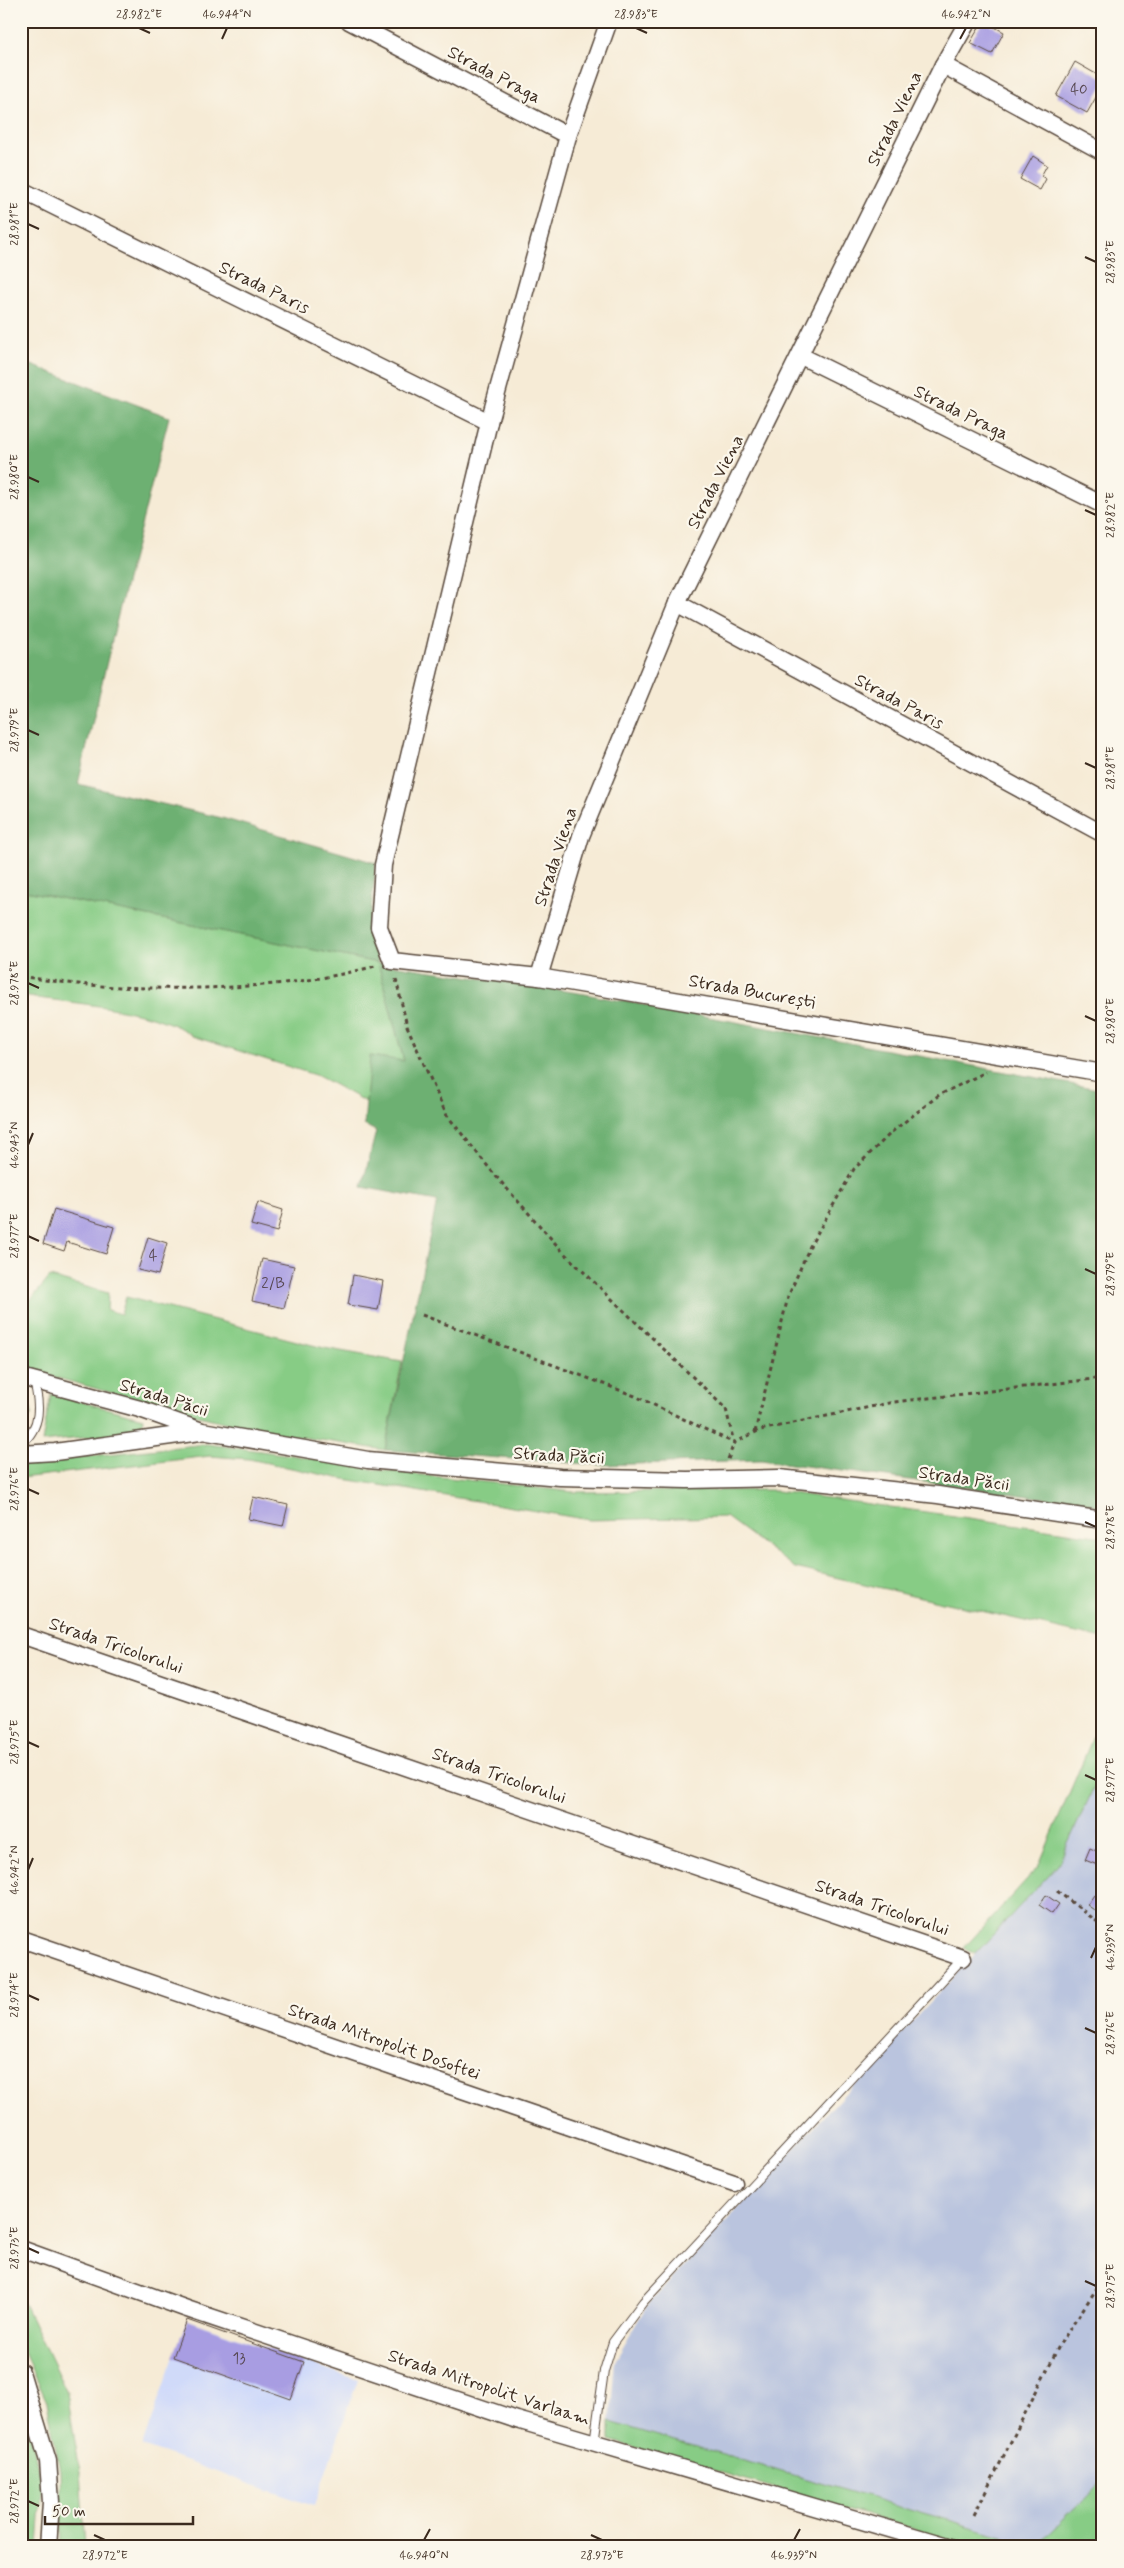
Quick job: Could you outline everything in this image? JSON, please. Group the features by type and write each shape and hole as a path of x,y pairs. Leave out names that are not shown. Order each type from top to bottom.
{"street":[{"name":"Strada Praga","path":"350,21 568,136"},
{"path":"392,961 379,927 383,865 489,422 568,136 609,21"},
{"name":"Strada Viena","path":"540,977 581,836 677,603 802,356 943,66 968,21"},
{"path":"943,66 1103,152"},
{"name":"Strada Paris","path":"21,190 489,422"},
{"name":"Strada Praga","path":"802,356 1103,505"},
{"name":"Strada Paris","path":"677,603 1103,834"},
{"name":"Strada București","path":"392,961 540,977 1103,1073"},
{"name":"Strada Păcii","path":"28,1379 140,1409 202,1431 368,1460 560,1477 780,1478 938,1495 1103,1520"},
{"path":"21,1454 73,1450 202,1431"},
{"name":"Strada Tricolorului","path":"21,1635 964,1958"},
{"name":"Strada Mitropolit Dosoftei","path":"21,1940 734,2183"},
{"name":"Strada Mitropolit Varlaam","path":"21,2249 186,2309 517,2420 952,2547"},
{"path":"21,2372 48,2462 51,2502 48,2547"}],"lane":[{"path":"21,1444 28,1439 39,1418 39,1400 28,1379"},
{"path":"594,2442 604,2371 613,2342 642,2302 964,1958"}],"path":[{"path":"21,976 54,982 130,990 264,987 349,973 392,961 407,1026 446,1114 494,1174 563,1252 726,1408 734,1443 721,1479"},
{"path":"754,1433 788,1297 810,1246 854,1169 893,1131 939,1095 1018,1058"},
{"path":"422,1315 635,1396 734,1443"},
{"path":"734,1443 754,1433 894,1402 1103,1378"},
{"path":"1057,1891 1103,1926"},
{"path":"974,2515 1060,2344 1103,2279"}],"shaded area":[{"path":"1103,1768 1103,2481 1038,2546 610,2422 615,2360 646,2307 1058,1865"},
{"path":"187,2320 358,2380 314,2506 142,2446"}],"green space":[{"path":"21,361 169,417 118,615 78,784 222,818 376,863 370,921 378,963 21,890"},
{"path":"21,890 378,963 404,1062 371,1056 366,1102 318,1076 192,1036 178,1027 159,1019 111,1008 21,996"},
{"path":"378,963 585,994 1103,1090 1103,1506 761,1460 602,1465 385,1450 437,1201 362,1187 376,1131 364,1125 370,1056 404,1061"},
{"path":"50,1277 108,1293 107,1310 121,1314 126,1297 324,1348 402,1362 385,1450 262,1431 178,1411 21,1368 21,1298 28,1303"},
{"path":"21,1384 28,1397 32,1414 21,1431"},
{"path":"51,1394 143,1418 141,1432 42,1442"},
{"path":"207,1444 291,1455 378,1470 574,1492 770,1490 1103,1537 1103,1639 795,1568 726,1517 590,1520 338,1478 249,1459 210,1456 21,1478 21,1463"},
{"path":"1103,1705 1103,1768 1058,1865 976,1953 964,1948 1038,1867 1096,1730"},
{"path":"21,2297 67,2393 80,2472 85,2547 62,2547 60,2471 47,2402 21,2345"},
{"path":"21,2398 26,2408 42,2490 38,2547 21,2547"},
{"path":"610,2422 1037,2546 1103,2481 1103,2547 975,2547 610,2440"}],"building":[{"path":"983,21 1004,32 992,54 970,43"},
{"path":"1075,62 1103,78 1103,85 1087,113 1056,96"},
{"path":"1033,156 1047,165 1041,176 1046,179 1040,190 1020,179"},
{"path":"258,1202 283,1210 277,1232 251,1225"},
{"path":"54,1209 114,1227 106,1254 67,1242 64,1251 43,1244"},
{"path":"148,1237 167,1243 158,1275 138,1270"},
{"path":"262,1259 294,1266 284,1308 252,1301"},
{"path":"353,1275 383,1281 378,1310 348,1305"},
{"path":"253,1497 288,1505 283,1526 248,1519"},
{"path":"1103,1822 1103,1836 1098,1834"},
{"path":"1090,1848 1103,1854 1100,1866 1085,1860"},
{"path":"1046,1895 1059,1904 1052,1914 1039,1905"},
{"path":"1094,1895 1103,1901 1103,1910 1100,1914 1087,1905"},
{"path":"187,2320 304,2362 291,2399 173,2357"}]}
